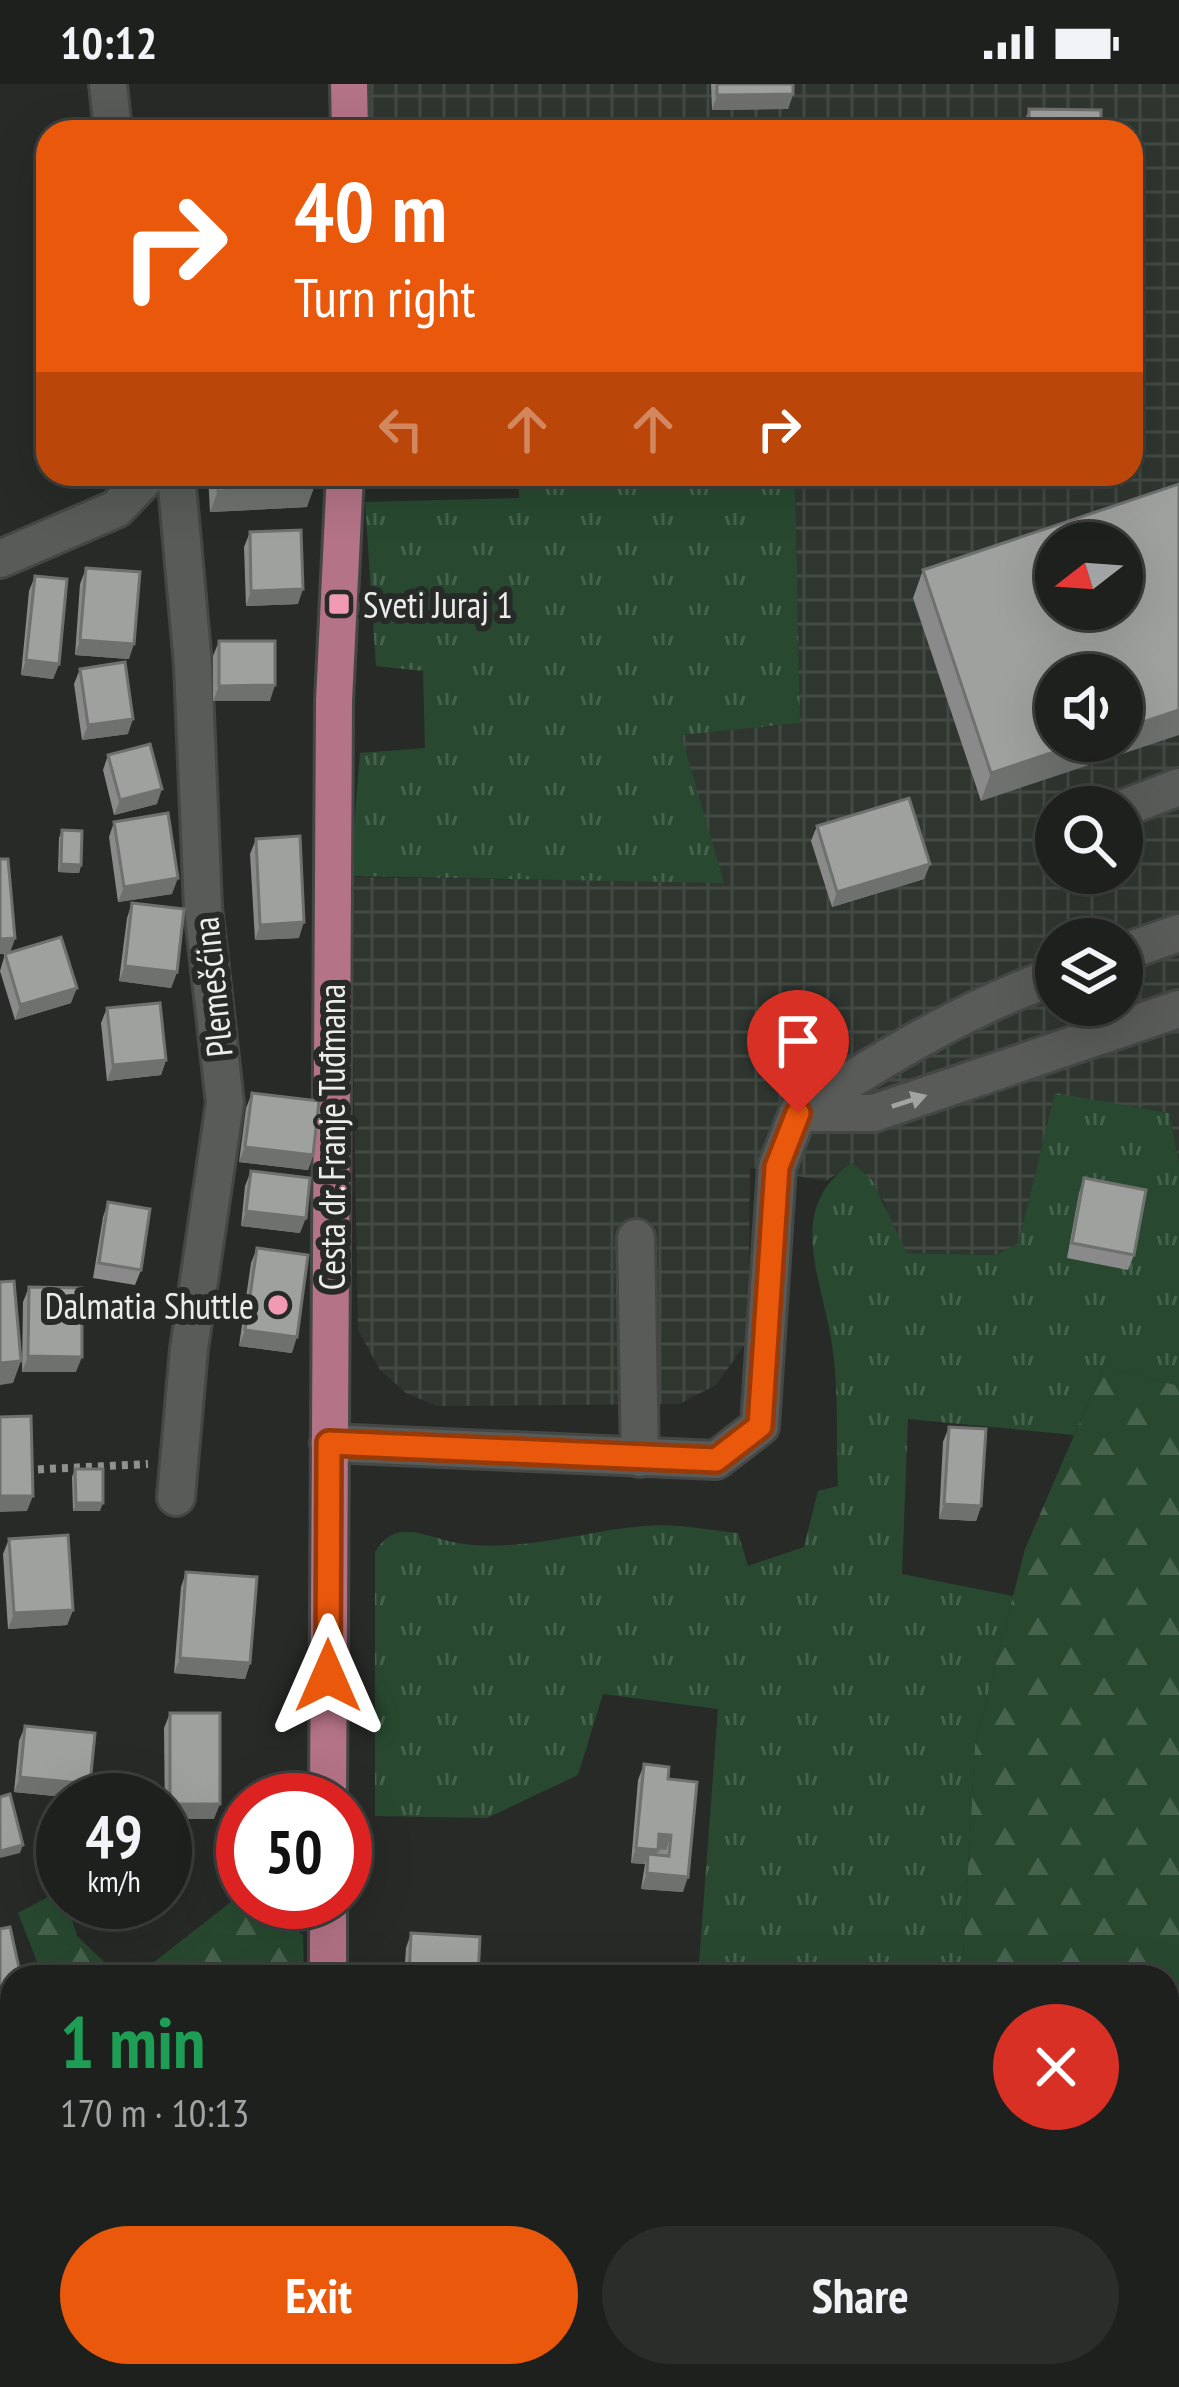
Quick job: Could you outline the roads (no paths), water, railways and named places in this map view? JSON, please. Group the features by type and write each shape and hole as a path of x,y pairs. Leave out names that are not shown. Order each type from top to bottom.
{"main road":[{"path":"350,84 350,120"},
{"name":"Cesta dr. Franje Tuđmana","path":"328,1773 334,701 344,486"},
{"path":"328,1929 328,1965"}],"street":[{"path":"0,559 116,509 138,486"},
{"name":"Plemešćina","path":"177,486 193,664 202,907 225,1103 189,1348 177,1480"},
{"path":"1143,801 1179,787"},
{"path":"1143,946 1179,933"},
{"path":"329,1443 716,1460 760,1426 777,1167 798,1113 941,1027 1035,984"},
{"path":"798,1113 874,1113 1179,1009"},
{"path":"636,1238 640,1458"}],"place":[{"name":"Sveti Juraj 1","path":"339,604"},
{"name":"Dalmatia Shuttle","path":"278,1305"}]}
